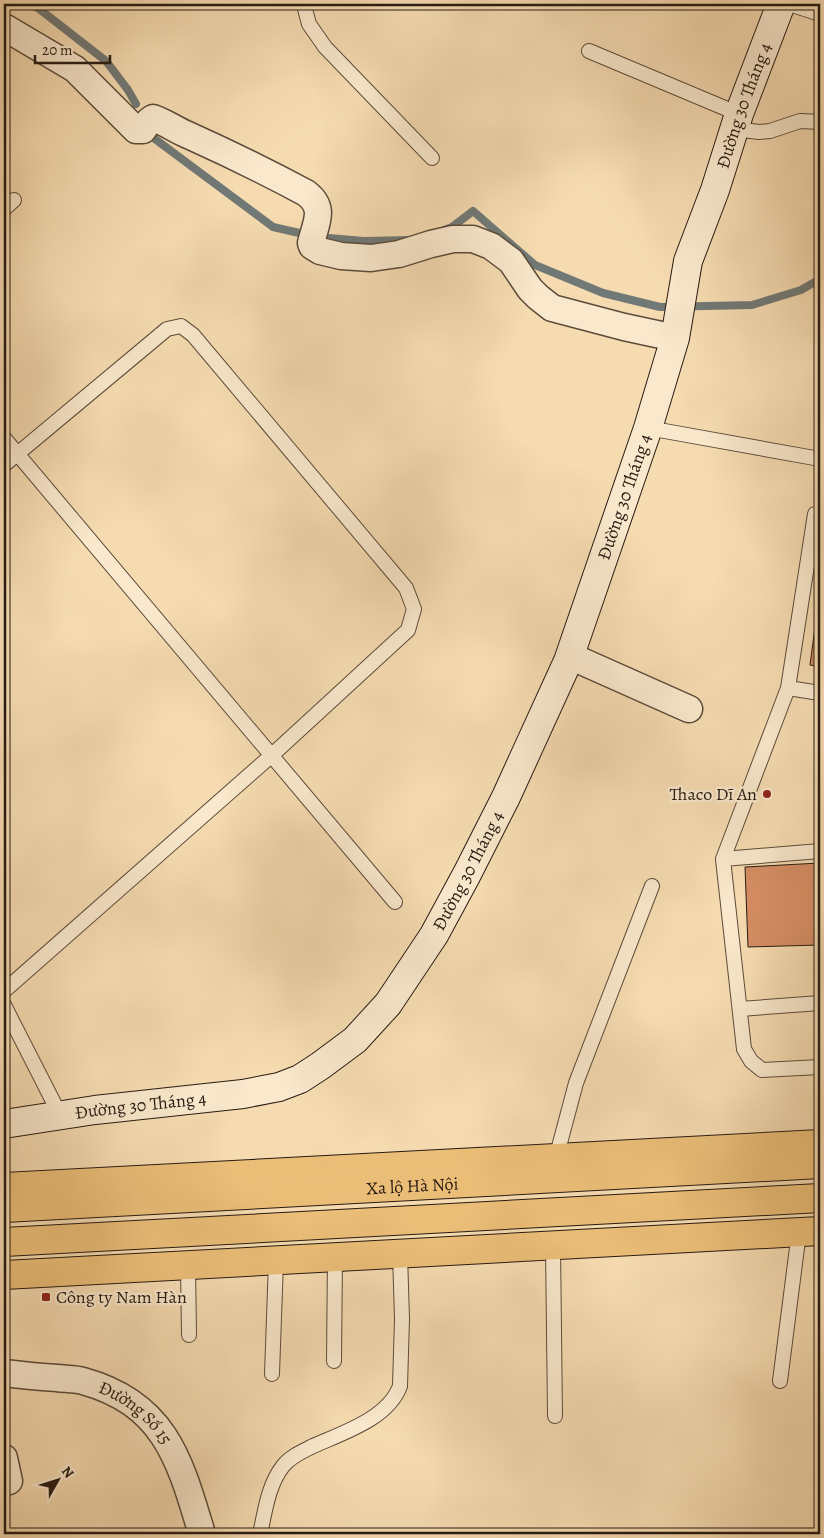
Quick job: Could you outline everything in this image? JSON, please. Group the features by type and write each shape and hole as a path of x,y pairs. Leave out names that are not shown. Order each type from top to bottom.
{"highway":[{"name":"Xa lộ Hà Nội","path":"4,1187 820,1144"},
{"name":"Xa lộ Hà Nội","path":"4,1208 820,1164"},
{"name":"Xa lộ Hà Nội","path":"4,1242 820,1198"},
{"path":"4,1275 810,1232"},
{"path":"88,1237 88,1270"},
{"path":"46,1240 48,1272"}],"street":[{"name":"Đường 30 Tháng 4","path":"4,1124 95,1110 243,1094 279,1087 300,1079 355,1040 388,1004 434,935 506,798 570,656 648,428 676,333 688,261 715,190 737,121 781,4"},
{"path":"4,27 75,69 136,130 143,130 153,118 160,120 178,131 247,161 306,193 318,206 313,236 315,249 342,256 371,258 398,254 453,239 473,239 491,246 511,261 530,289 552,308 624,327 676,333"},
{"path":"570,656 689,709"},
{"name":"Đường Số 15","path":"4,1373 82,1381 114,1393 135,1404 151,1419 175,1453 187,1483 202,1534"}],"lane":[{"path":"307,4 305,9 309,24 325,47 432,158"},
{"path":"789,4 820,14"},
{"path":"589,51 759,132 770,132 800,121 820,122"},
{"path":"4,210 14,200"},
{"path":"4,465 167,329 181,326 193,335 406,588 414,610 408,630 272,755 4,992"},
{"path":"648,428 820,459"},
{"path":"4,438 395,902"},
{"path":"815,514 788,688 723,860 744,1049 751,1061 762,1070 820,1067"},
{"path":"788,688 820,693"},
{"path":"723,860 820,850"},
{"path":"556,1158 576,1083 652,886"},
{"path":"740,1009 820,1003"},
{"path":"4,1005 60,1115"},
{"path":"780,1381 810,1232"},
{"path":"553,1246 555,1416"},
{"path":"260,1534 277,1474 289,1459 373,1418 389,1405 396,1396 400,1386 402,1319 400,1254"},
{"path":"334,1361 335,1257"},
{"path":"272,1374 276,1260"},
{"path":"188,1265 189,1335"}],"building":[{"path":"820,589 820,667 810,665"},
{"path":"820,863 820,945 748,947 745,867"}],"waterway":[{"path":"28,4 38,8 106,61 136,104"},
{"path":"155,139 273,227 317,237 364,241 410,240"},
{"path":"444,230 452,227 473,211 535,265 603,293 660,307 752,305 801,290 820,279"}],"place":[{"name":"Thaco Dĩ An","path":"767,794"},
{"name":"Công ty Nam Hàn","path":"46,1297"}]}
